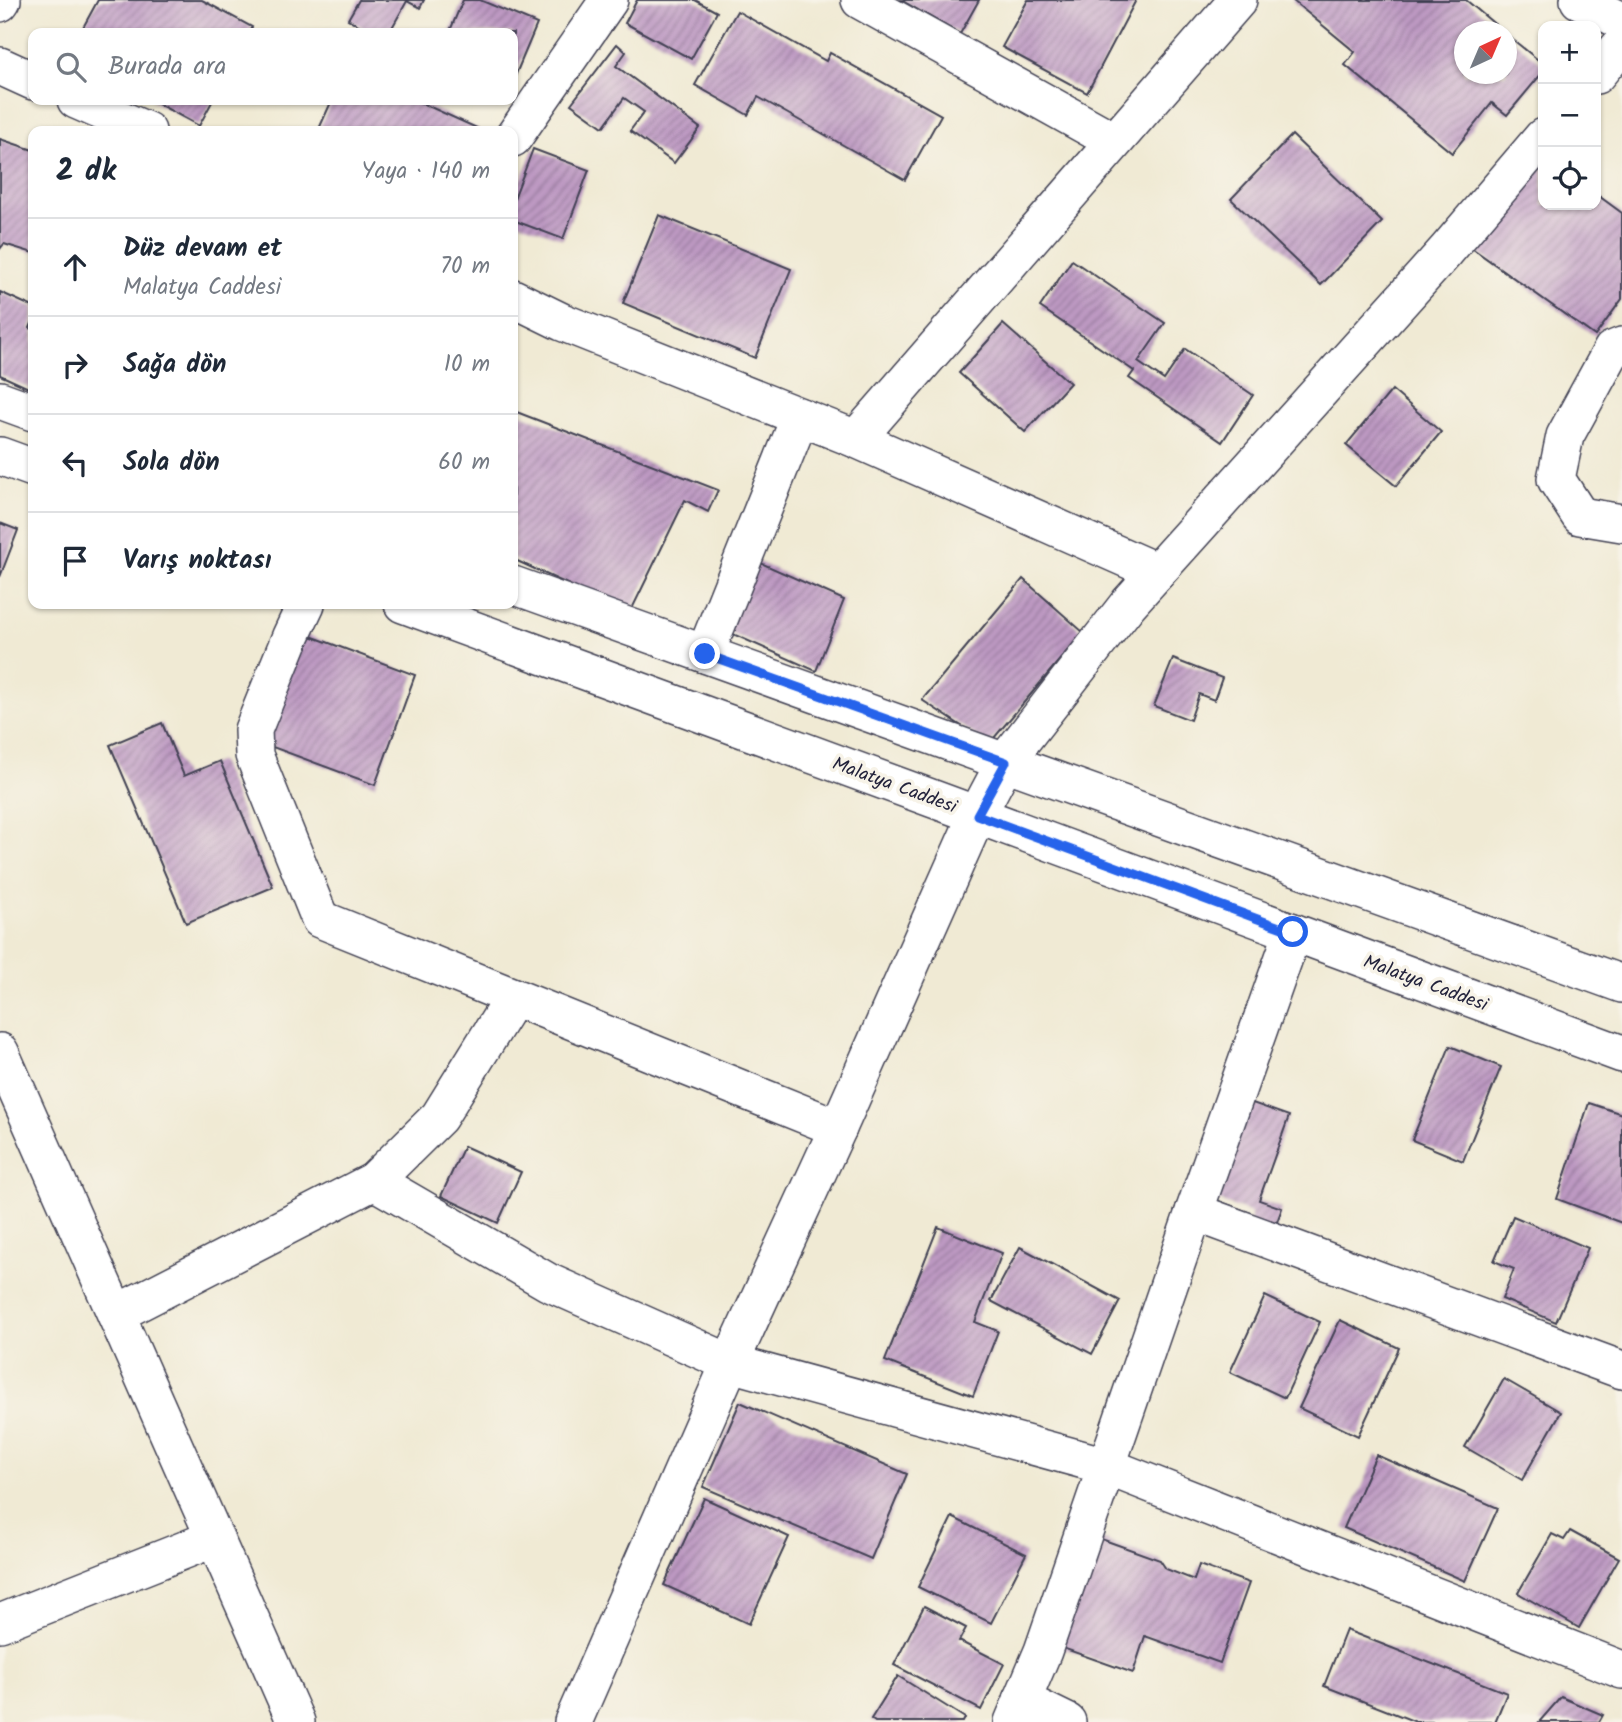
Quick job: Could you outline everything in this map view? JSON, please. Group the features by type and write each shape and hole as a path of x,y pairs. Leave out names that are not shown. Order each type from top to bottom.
{"street":[{"path":"860,0 1114,141"},
{"path":"856,439 1237,0"},
{"path":"1579,0 1622,21"},
{"path":"518,130 595,4"},
{"path":"1601,69 1622,44"},
{"path":"0,66 28,78"},
{"path":"87,105 136,126"},
{"path":"573,1722 730,1363 977,815 1006,762 1129,603 1437,262 1538,143"},
{"path":"518,300 562,322 856,439 1157,572"},
{"path":"1622,346 1612,350 1565,436 1556,479 1580,516 1622,523"},
{"path":"0,400 28,410"},
{"path":"705,654 800,417"},
{"path":"0,456 28,466"},
{"path":"518,587 1622,984"},
{"path":"304,609 253,730 254,755 320,919 838,1128"},
{"name":"Malatya Caddesi","path":"417,609 1622,1055"},
{"path":"1066,1722 1018,1711 1043,1651 1293,932"},
{"path":"116,1314 374,1181 439,1116 513,998"},
{"path":"3,1067 116,1314 296,1722"},
{"path":"374,1181 548,1282 730,1363 1106,1466 1622,1670"},
{"path":"1194,1212 1622,1370"},
{"path":"0,1623 215,1538"}],"building":[{"path":"98,0 202,0 252,27 251,28 83,28"},
{"path":"359,0 424,0 420,8 407,1 392,28 364,28 348,19"},
{"path":"463,0 480,0 537,24 518,69 518,28 451,28"},
{"path":"637,0 695,0 717,12 691,59 625,23"},
{"path":"901,0 979,0 960,34"},
{"path":"1028,0 1136,0 1087,93 1002,47"},
{"path":"1292,0 1466,0 1491,21 1454,21 1454,84 1517,84 1517,43 1538,60 1538,78 1507,115 1492,103 1452,153 1345,65 1355,52"},
{"path":"737,11 826,61 830,53 941,115 905,180 758,97 748,115 695,85"},
{"path":"617,44 626,52 616,66 700,128 674,163 630,131 644,112 624,98 603,127 571,104"},
{"path":"160,105 210,105 199,126"},
{"path":"330,105 426,105 472,126 320,126"},
{"path":"1292,135 1382,222 1321,285 1231,199"},
{"path":"0,139 28,148 28,251 4,244 0,249"},
{"path":"533,149 589,170 563,239 518,222 518,188"},
{"path":"1538,162 1538,210 1601,210 1601,198 1622,213 1622,299 1595,336 1469,246"},
{"path":"659,215 791,269 755,358 623,303"},
{"path":"1072,260 1165,323 1138,362 1164,380 1185,349 1253,395 1222,442 1129,378 1134,371 1040,307"},
{"path":"0,292 28,305 28,388 0,375"},
{"path":"1003,324 1070,383 1025,432 959,373"},
{"path":"1392,390 1441,432 1396,486 1346,445"},
{"path":"518,413 718,490 708,512 685,500 630,613 518,561"},
{"path":"0,523 18,530 0,577"},
{"path":"754,560 844,600 816,671 726,631"},
{"path":"1023,579 1083,632 989,744 922,700"},
{"path":"300,632 415,675 375,785 259,742"},
{"path":"1173,659 1222,678 1214,700 1199,694 1190,720 1154,706"},
{"path":"162,723 184,776 220,761 273,887 186,923 110,745"},
{"path":"1450,1046 1501,1067 1463,1161 1412,1140"},
{"path":"1241,1099 1289,1116 1259,1200 1282,1208 1273,1233 1250,1225 1251,1213 1205,1196"},
{"path":"1589,1103 1622,1114 1622,1223 1557,1199"},
{"path":"464,1146 521,1172 498,1223 441,1196"},
{"path":"1513,1216 1588,1248 1556,1322 1502,1299 1514,1269 1494,1261"},
{"path":"938,1227 1002,1253 975,1322 998,1331 973,1396 885,1361"},
{"path":"1020,1247 1120,1301 1092,1354 991,1301"},
{"path":"1265,1296 1320,1322 1285,1398 1230,1372"},
{"path":"1340,1320 1399,1348 1358,1436 1299,1408"},
{"path":"1504,1379 1561,1412 1522,1480 1465,1447"},
{"path":"740,1402 907,1474 871,1559 703,1487"},
{"path":"1376,1455 1498,1508 1465,1581 1344,1528"},
{"path":"704,1498 789,1537 749,1624 664,1585"},
{"path":"952,1517 1026,1554 991,1623 918,1587"},
{"path":"1570,1531 1619,1558 1579,1628 1518,1593 1552,1534 1564,1540"},
{"path":"1093,1536 1160,1560 1166,1569 1194,1580 1199,1565 1249,1583 1220,1663 1145,1636 1133,1673 1054,1645"},
{"path":"924,1606 966,1628 959,1641 1004,1664 981,1710 894,1665"},
{"path":"1346,1630 1507,1693 1495,1722 1416,1722 1324,1686"},
{"path":"898,1676 965,1718 963,1722 875,1722 871,1719"},
{"path":"1561,1697 1603,1715 1599,1722 1539,1722"}],"route":[{"path":"705,654 1006,762 977,815 1293,932"}]}
